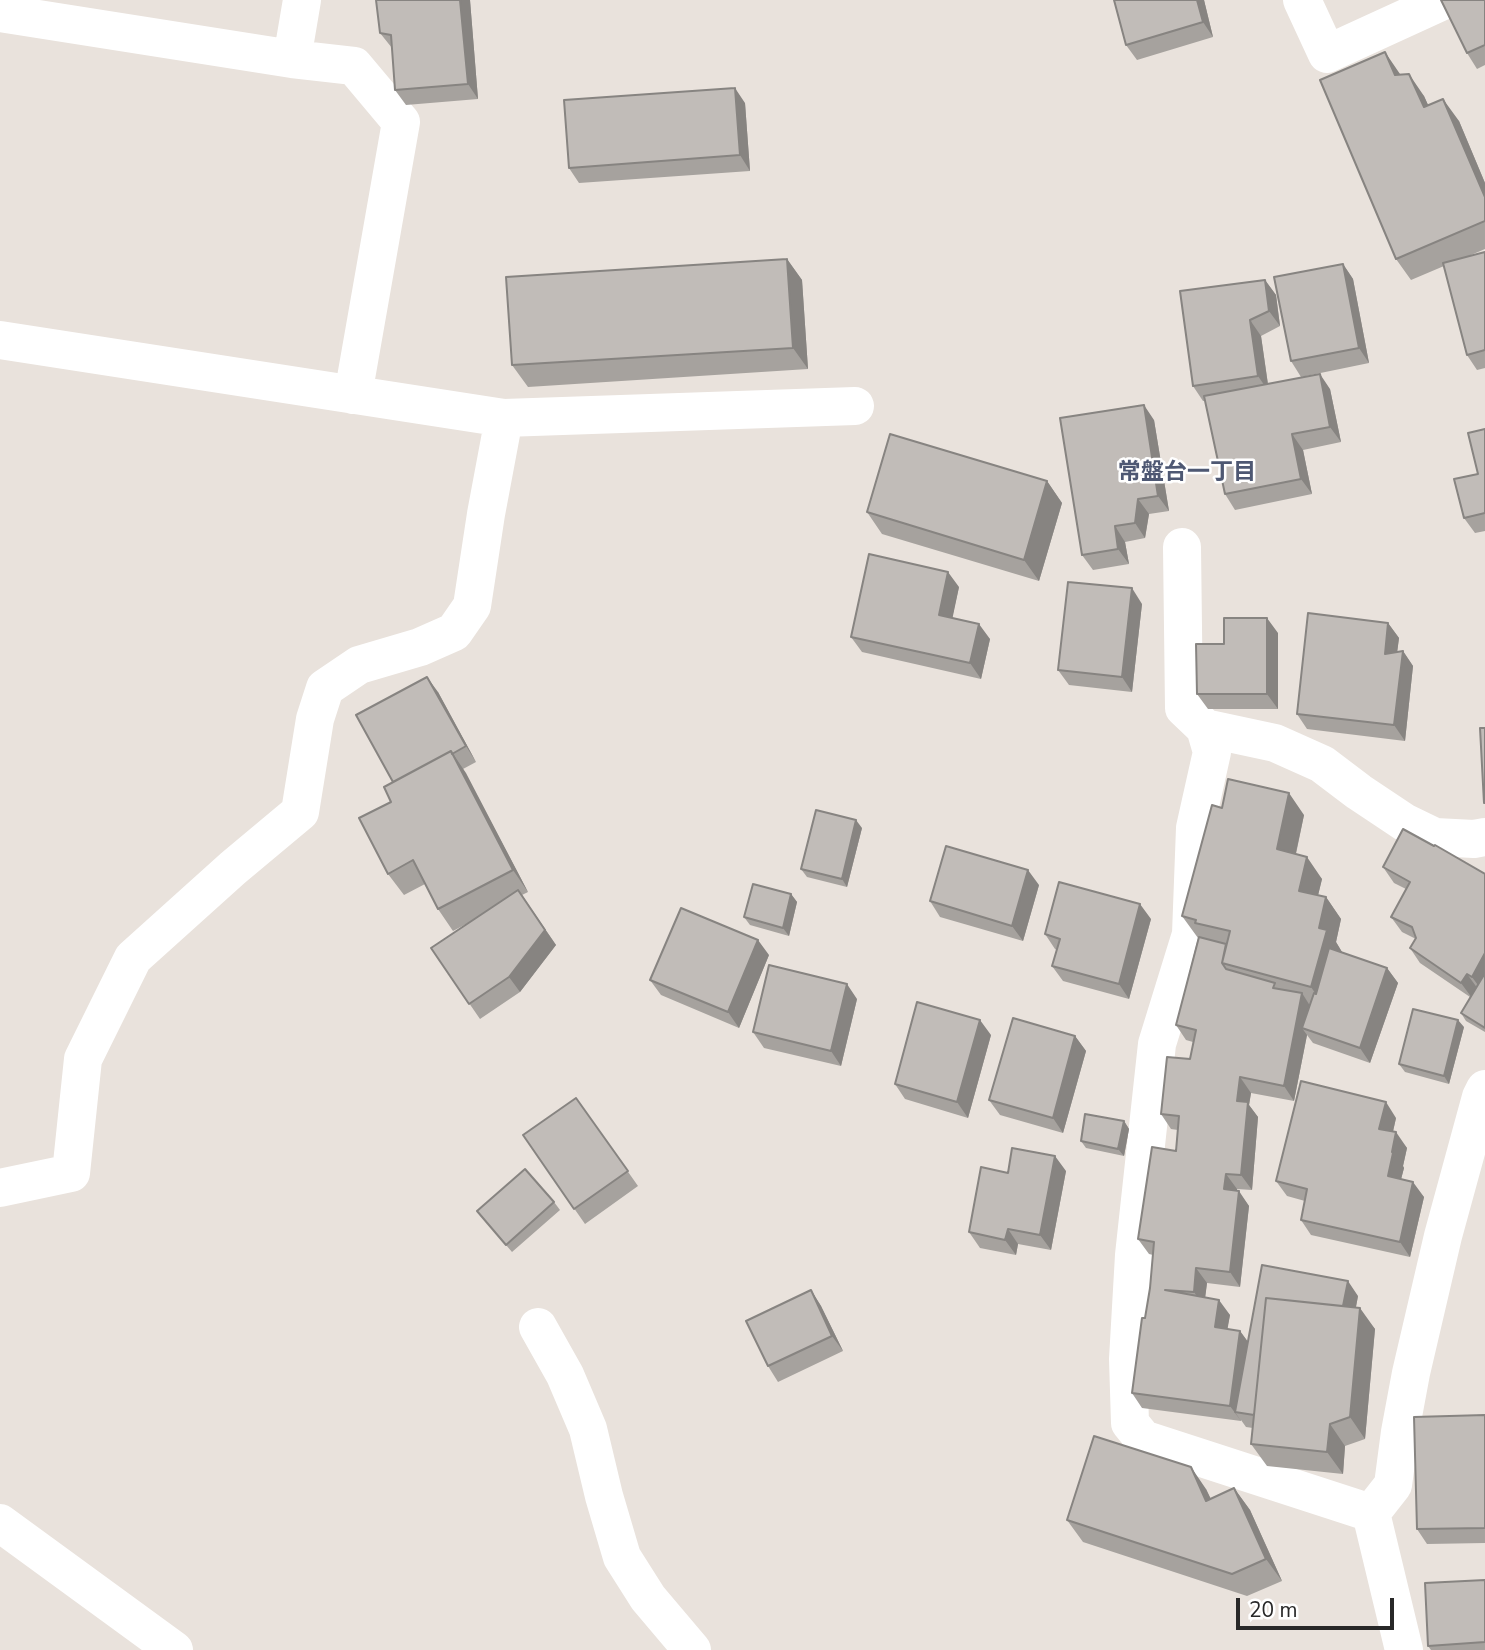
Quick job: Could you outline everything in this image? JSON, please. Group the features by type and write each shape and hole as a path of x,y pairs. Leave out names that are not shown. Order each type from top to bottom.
{"street":[{"path":"292,59 302,0"},
{"path":"1302,0 1327,54 1445,0"},
{"path":"0,13 292,59 354,66 401,122 354,395"},
{"path":"0,340 504,418 855,406"},
{"path":"0,1188 71,1174 83,1059 133,958 300,812 315,719 325,688 359,665 420,647 454,632 472,606 504,418"},
{"path":"1182,547 1184,708 1205,728 1212,752 1195,828 1191,934 1157,1044 1135,1255 1128,1359 1130,1423 1143,1438 1371,1513"},
{"path":"1205,728 1275,743 1322,764 1404,822 1435,837 1485,837"},
{"path":"1371,1513 1393,1485 1411,1373 1443,1236 1485,1090"},
{"path":"538,1327 565,1375 588,1429 622,1557 648,1598 692,1650"},
{"path":"1371,1513 1404,1650"},
{"path":"0,1523 174,1650"}],"building":[{"path":"376,0 460,0 468,84 395,90 391,35 380,33"},
{"path":"1114,0 1197,0 1203,22 1126,45"},
{"path":"1441,0 1485,0 1485,45 1467,53"},
{"path":"1385,52 1395,75 1409,74 1424,107 1443,99 1485,197 1485,221 1396,259 1320,80"},
{"path":"735,88 740,155 569,168 564,100"},
{"path":"1485,252 1485,350 1467,355 1443,263"},
{"path":"787,259 793,348 512,365 506,277"},
{"path":"1343,264 1359,348 1291,361 1274,277"},
{"path":"1265,280 1269,311 1250,320 1258,376 1193,386 1180,291"},
{"path":"1320,374 1330,427 1292,434 1301,479 1225,494 1204,396"},
{"path":"1144,405 1158,496 1138,499 1135,523 1115,526 1118,549 1082,555 1060,418"},
{"path":"1485,429 1485,513 1464,518 1454,479 1478,474 1468,433"},
{"path":"890,434 1047,481 1024,560 867,512"},
{"path":"869,554 948,572 939,615 979,624 970,663 851,637"},
{"path":"1068,582 1132,588 1122,677 1058,670"},
{"path":"1308,613 1388,623 1385,654 1403,651 1394,725 1297,714"},
{"path":"1224,618 1267,618 1267,694 1197,694 1196,644 1224,644"},
{"path":"427,677 466,746 452,754 451,751 393,782 356,715"},
{"path":"1480,728 1485,728 1485,803 1484,803"},
{"path":"451,751 513,870 438,909 413,860 388,874 359,818 391,802 384,787"},
{"path":"1228,779 1289,793 1277,849 1307,857 1299,891 1326,897 1319,928 1327,930 1311,987 1222,963 1230,931 1195,923 1196,920 1182,916 1212,805 1222,808"},
{"path":"816,810 856,820 842,879 801,869"},
{"path":"1403,829 1485,874 1485,953 1472,977 1467,974 1461,983 1410,948 1416,938 1412,927 1391,917 1410,882 1383,867"},
{"path":"946,846 1028,870 1012,926 930,901"},
{"path":"1059,882 1140,904 1119,984 1052,966 1060,939 1045,934"},
{"path":"753,884 791,894 783,928 744,917"},
{"path":"518,890 545,930 509,977 469,1004 431,948"},
{"path":"681,908 758,940 728,1012 650,980"},
{"path":"1199,937 1226,944 1222,963 1226,969 1275,983 1273,988 1302,993 1284,1086 1240,1077 1237,1101 1248,1102 1241,1175 1226,1174 1224,1189 1239,1191 1230,1272 1196,1268 1194,1292 1165,1290 1219,1300 1215,1327 1240,1331 1230,1406 1132,1393 1142,1318 1145,1318 1150,1288 1154,1242 1138,1239 1152,1147 1176,1151 1179,1116 1161,1114 1167,1057 1190,1059 1196,1030 1176,1025"},
{"path":"1329,948 1387,968 1360,1048 1302,1028 1314,993 1316,994"},
{"path":"769,965 847,984 831,1051 753,1032"},
{"path":"1485,973 1485,1028 1461,1013"},
{"path":"917,1002 980,1020 957,1102 895,1084"},
{"path":"1413,1009 1458,1020 1444,1076 1399,1064"},
{"path":"1013,1018 1075,1036 1053,1118 989,1100"},
{"path":"1301,1081 1386,1102 1379,1129 1396,1132 1388,1176 1413,1182 1400,1242 1301,1220 1307,1189 1276,1181"},
{"path":"576,1098 628,1171 574,1209 523,1135"},
{"path":"1085,1114 1124,1121 1118,1149 1081,1141"},
{"path":"1012,1148 1055,1156 1040,1235 1008,1229 1005,1240 969,1232 981,1167 1008,1173"},
{"path":"525,1169 554,1202 506,1245 477,1211"},
{"path":"1262,1265 1348,1281 1343,1306 1266,1298 1254,1415 1235,1412"},
{"path":"811,1290 832,1336 768,1366 746,1321"},
{"path":"1266,1298 1360,1308 1350,1417 1330,1424 1327,1452 1251,1444"},
{"path":"1485,1415 1485,1528 1417,1529 1414,1417"},
{"path":"1094,1436 1191,1467 1206,1501 1234,1488 1266,1559 1232,1574 1067,1520"},
{"path":"1485,1580 1485,1642 1428,1646 1425,1583"}],"district":[{"name":"常盤台一丁目","path":"1187,473"}]}
